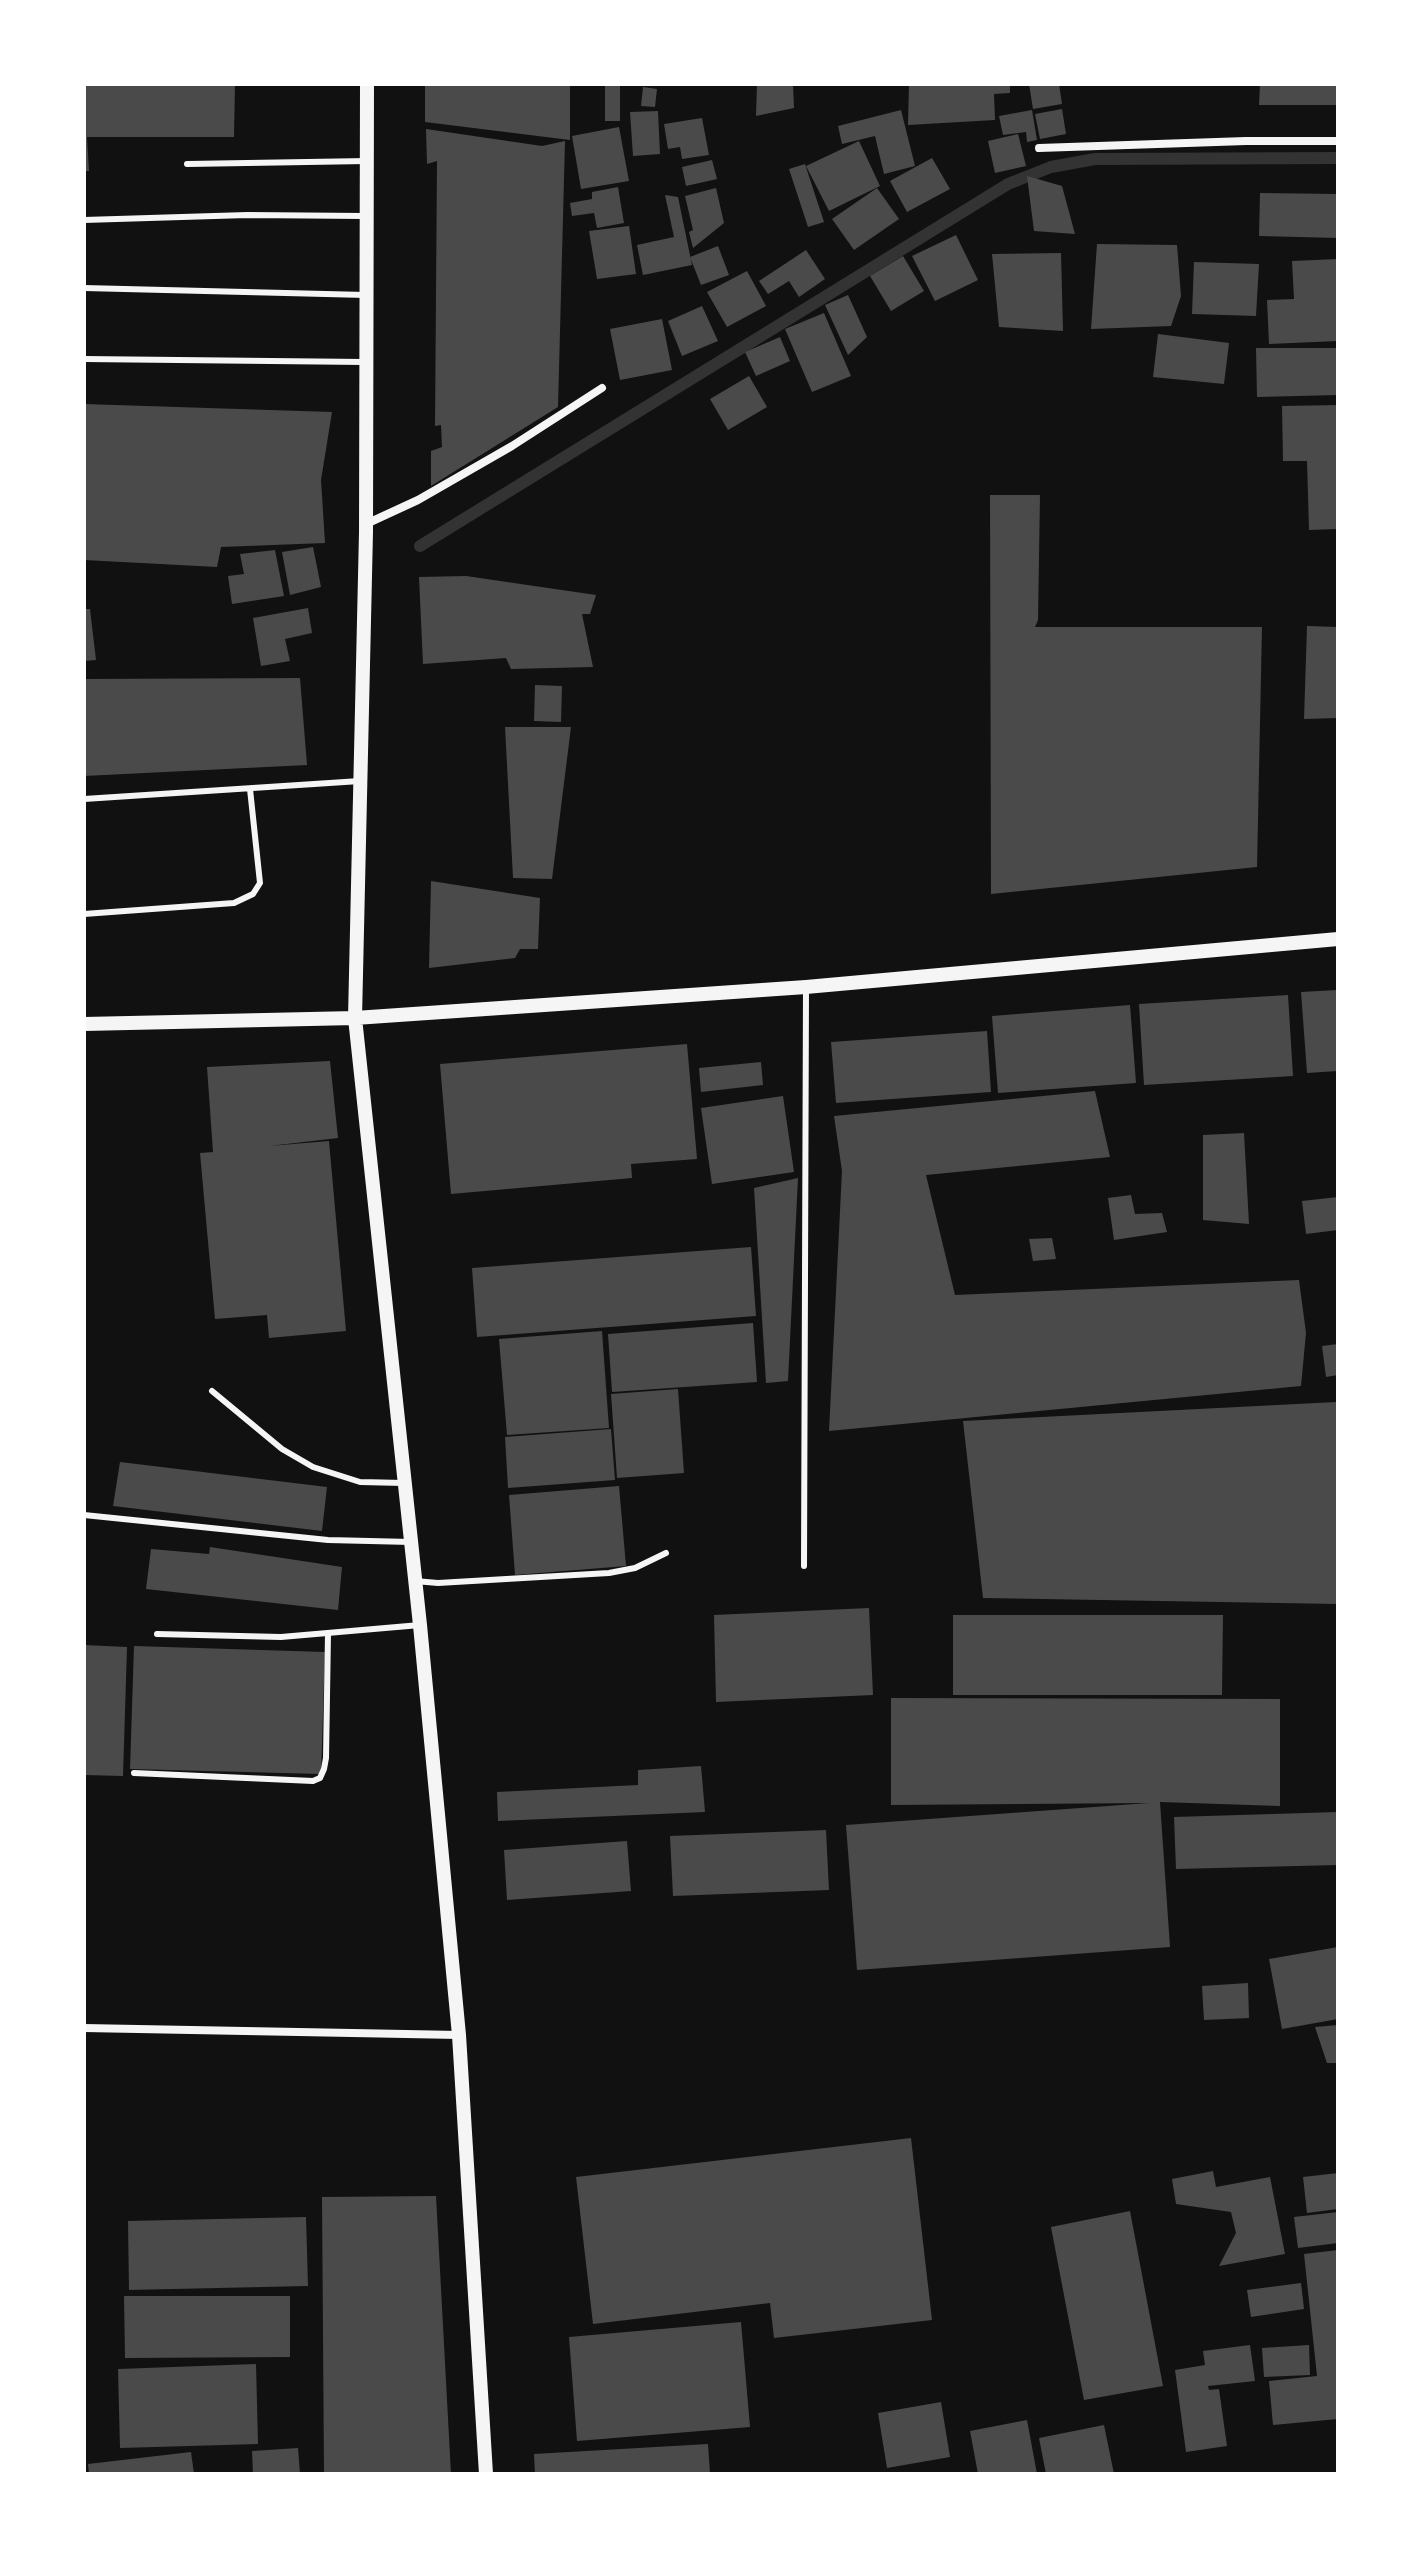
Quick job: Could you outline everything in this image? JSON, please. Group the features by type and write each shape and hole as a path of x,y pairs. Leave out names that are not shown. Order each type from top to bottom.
{"street":[{"path":"367,84 365,525 355,1018 420,1625 459,2035 486,2474"},
{"path":"1039,148 1338,141"},
{"path":"365,525 418,500 512,446 602,388"},
{"path":"84,1024 355,1018 806,987 1338,939"},
{"path":"84,2028 459,2035"}],"lane":[{"path":"187,164 367,161"},
{"path":"84,220 247,215 365,216"},
{"path":"84,288 366,295"},
{"path":"84,359 366,362"},
{"path":"84,799 360,781"},
{"path":"84,914 234,903 253,894 260,883 250,789"},
{"path":"804,1566 806,987"},
{"path":"212,1391 282,1449 313,1467 360,1482 405,1483"},
{"path":"84,1515 328,1540 411,1542"},
{"path":"415,1581 438,1583 609,1573 635,1568 666,1553"},
{"path":"157,1634 281,1637 420,1625"},
{"path":"134,1773 313,1781 320,1778 326,1758 328,1634"}],"building":[{"path":"84,84 235,84 234,137 87,137 89,171 84,171"},
{"path":"425,84 570,84 570,140 425,122"},
{"path":"605,84 620,84 620,121 605,121"},
{"path":"757,84 793,84 794,108 756,116"},
{"path":"909,84 1010,84 1010,93 994,94 995,120 908,125"},
{"path":"1029,84 1059,84 1062,104 1033,109"},
{"path":"1260,84 1338,84 1338,105 1259,105"},
{"path":"643,87 657,89 655,107 641,106"},
{"path":"1062,109 1066,134 1040,139 1035,114"},
{"path":"901,110 915,166 884,174 875,136 842,144 838,126"},
{"path":"1032,110 1037,140 1027,142 1026,132 1003,135 999,116"},
{"path":"658,111 660,154 633,156 630,112"},
{"path":"702,118 709,155 682,159 680,147 668,149 664,124"},
{"path":"619,127 629,181 581,189 572,136"},
{"path":"426,129 542,146 565,141 558,407 431,486 431,451 442,447 441,425 435,426 437,161 427,164"},
{"path":"1018,134 1026,166 995,173 988,141"},
{"path":"859,141 880,186 829,211 806,166"},
{"path":"932,158 950,189 907,212 890,181"},
{"path":"712,160 717,179 686,186 682,167"},
{"path":"805,164 824,222 808,227 789,169"},
{"path":"1027,176 1062,186 1075,234 1034,231"},
{"path":"618,187 624,223 597,228 594,213 572,216 570,203 592,199 592,192"},
{"path":"716,188 724,223 693,248 689,232 693,230 685,196"},
{"path":"877,188 899,219 854,250 832,219"},
{"path":"1260,193 1338,194 1338,238 1259,236"},
{"path":"665,195 678,197 692,265 643,275 637,245 674,237"},
{"path":"629,226 636,274 597,279 589,231"},
{"path":"956,235 978,280 935,301 912,256"},
{"path":"1097,244 1177,245 1181,296 1171,326 1091,329"},
{"path":"718,246 729,275 701,285 690,257"},
{"path":"806,250 825,279 799,297 789,281 768,294 759,281"},
{"path":"1061,253 1063,331 999,327 992,254"},
{"path":"903,256 924,291 891,311 870,276"},
{"path":"1338,259 1338,341 1269,344 1267,300 1294,299 1292,261"},
{"path":"1194,262 1259,264 1256,316 1192,314"},
{"path":"747,271 766,306 727,327 707,292"},
{"path":"848,295 867,337 848,355 825,305"},
{"path":"702,306 718,341 682,356 668,321"},
{"path":"824,313 851,376 812,392 785,329"},
{"path":"662,319 672,370 620,380 610,329"},
{"path":"1158,334 1229,343 1224,384 1153,377"},
{"path":"780,337 790,361 756,376 745,352"},
{"path":"1256,348 1338,348 1338,395 1257,397"},
{"path":"749,376 767,407 728,430 710,399"},
{"path":"84,404 332,412 321,480 325,543 221,547 217,567 84,560"},
{"path":"1338,405 1338,529 1309,530 1307,461 1283,461 1282,406"},
{"path":"990,495 1040,495 1038,620 1035,627 1262,627 1257,867 991,894"},
{"path":"313,547 321,587 290,595 282,552"},
{"path":"275,550 284,596 232,604 228,576 244,574 240,554"},
{"path":"466,576 596,595 590,614 582,614 593,667 511,669 506,658 423,664 419,577"},
{"path":"308,608 312,633 285,639 290,661 261,666 253,618"},
{"path":"84,609 90,609 96,660 84,661"},
{"path":"1307,626 1338,627 1338,718 1304,719"},
{"path":"300,678 307,765 84,776 84,679"},
{"path":"535,685 562,686 561,722 534,721"},
{"path":"505,727 571,727 552,879 513,878"},
{"path":"431,881 540,898 538,949 520,949 515,958 429,968"},
{"path":"1338,990 1338,1071 1307,1073 1301,992"},
{"path":"1288,995 1293,1076 1144,1085 1139,1004"},
{"path":"1130,1005 1136,1083 998,1093 992,1016"},
{"path":"987,1031 991,1092 836,1103 831,1042"},
{"path":"687,1044 697,1159 631,1164 632,1178 451,1194 440,1064"},
{"path":"330,1061 338,1138 269,1146 329,1141 346,1331 269,1338 267,1315 215,1319 200,1153 213,1152 207,1067"},
{"path":"761,1062 763,1085 701,1092 699,1068"},
{"path":"1095,1091 1110,1157 926,1175 955,1295 1299,1280 1306,1333 1301,1386 829,1431 842,1171 834,1116"},
{"path":"783,1096 794,1172 712,1184 701,1108"},
{"path":"1244,1133 1249,1224 1203,1220 1203,1135"},
{"path":"798,1178 788,1381 766,1383 754,1188"},
{"path":"1131,1195 1135,1214 1162,1213 1167,1232 1114,1240 1108,1198"},
{"path":"1338,1197 1338,1230 1306,1234 1302,1201"},
{"path":"1052,1238 1056,1259 1033,1261 1029,1239"},
{"path":"751,1247 756,1316 477,1337 472,1268"},
{"path":"753,1323 757,1382 612,1392 608,1334"},
{"path":"602,1331 609,1428 507,1435 499,1339"},
{"path":"1338,1344 1338,1375 1326,1377 1322,1346"},
{"path":"678,1389 684,1473 617,1478 611,1394"},
{"path":"1336,1402 1338,1604 983,1598 963,1421"},
{"path":"611,1429 615,1480 508,1488 505,1437"},
{"path":"120,1462 327,1487 322,1531 113,1506"},
{"path":"619,1486 626,1566 515,1575 509,1495"},
{"path":"210,1547 342,1567 338,1610 146,1589 151,1549 209,1554"},
{"path":"869,1608 873,1695 716,1702 714,1615"},
{"path":"953,1615 1223,1615 1222,1695 953,1695"},
{"path":"84,1645 127,1647 123,1776 84,1775"},
{"path":"134,1646 325,1652 321,1774 130,1769"},
{"path":"891,1698 1280,1699 1280,1806 1160,1802 1170,1947 857,1970 846,1825 1149,1803 891,1805"},
{"path":"701,1766 705,1812 498,1821 497,1792 638,1785 638,1770"},
{"path":"1338,1812 1338,1865 1176,1869 1174,1817"},
{"path":"826,1830 829,1890 673,1896 670,1836"},
{"path":"627,1841 631,1891 507,1900 504,1850"},
{"path":"1338,1947 1338,2019 1282,2029 1269,1959"},
{"path":"1248,1983 1249,2018 1204,2020 1202,1986"},
{"path":"1338,2025 1338,2063 1327,2063 1315,2027"},
{"path":"911,2138 932,2320 774,2338 770,2303 593,2324 576,2177"},
{"path":"1213,2171 1216,2187 1270,2177 1285,2254 1219,2266 1236,2233 1231,2212 1176,2204 1172,2179"},
{"path":"1338,2173 1338,2209 1307,2213 1303,2177"},
{"path":"436,2196 451,2474 324,2474 322,2197"},
{"path":"1130,2211 1163,2386 1084,2400 1051,2227"},
{"path":"1338,2212 1338,2243 1298,2248 1294,2217"},
{"path":"306,2217 308,2286 129,2290 128,2221"},
{"path":"1338,2250 1338,2419 1273,2425 1269,2381 1317,2376 1304,2254"},
{"path":"1301,2283 1304,2309 1251,2317 1247,2290"},
{"path":"124,2296 290,2296 290,2357 125,2358"},
{"path":"741,2322 750,2427 577,2441 569,2337"},
{"path":"1250,2345 1255,2381 1208,2386 1209,2390 1219,2389 1227,2446 1186,2452 1175,2370 1205,2365 1203,2351"},
{"path":"1309,2345 1310,2375 1264,2377 1262,2348"},
{"path":"256,2364 258,2444 120,2448 118,2369"},
{"path":"941,2402 950,2457 887,2468 878,2413"},
{"path":"1027,2420 1037,2474 978,2474 970,2431"},
{"path":"1104,2425 1114,2474 1046,2474 1039,2438"},
{"path":"708,2444 710,2474 535,2474 534,2454"},
{"path":"298,2448 300,2474 253,2474 252,2451"},
{"path":"191,2452 194,2474 89,2474 88,2464"}],"waterway":[{"path":"420,546 1008,184 1051,167 1095,159 1338,158"}]}
